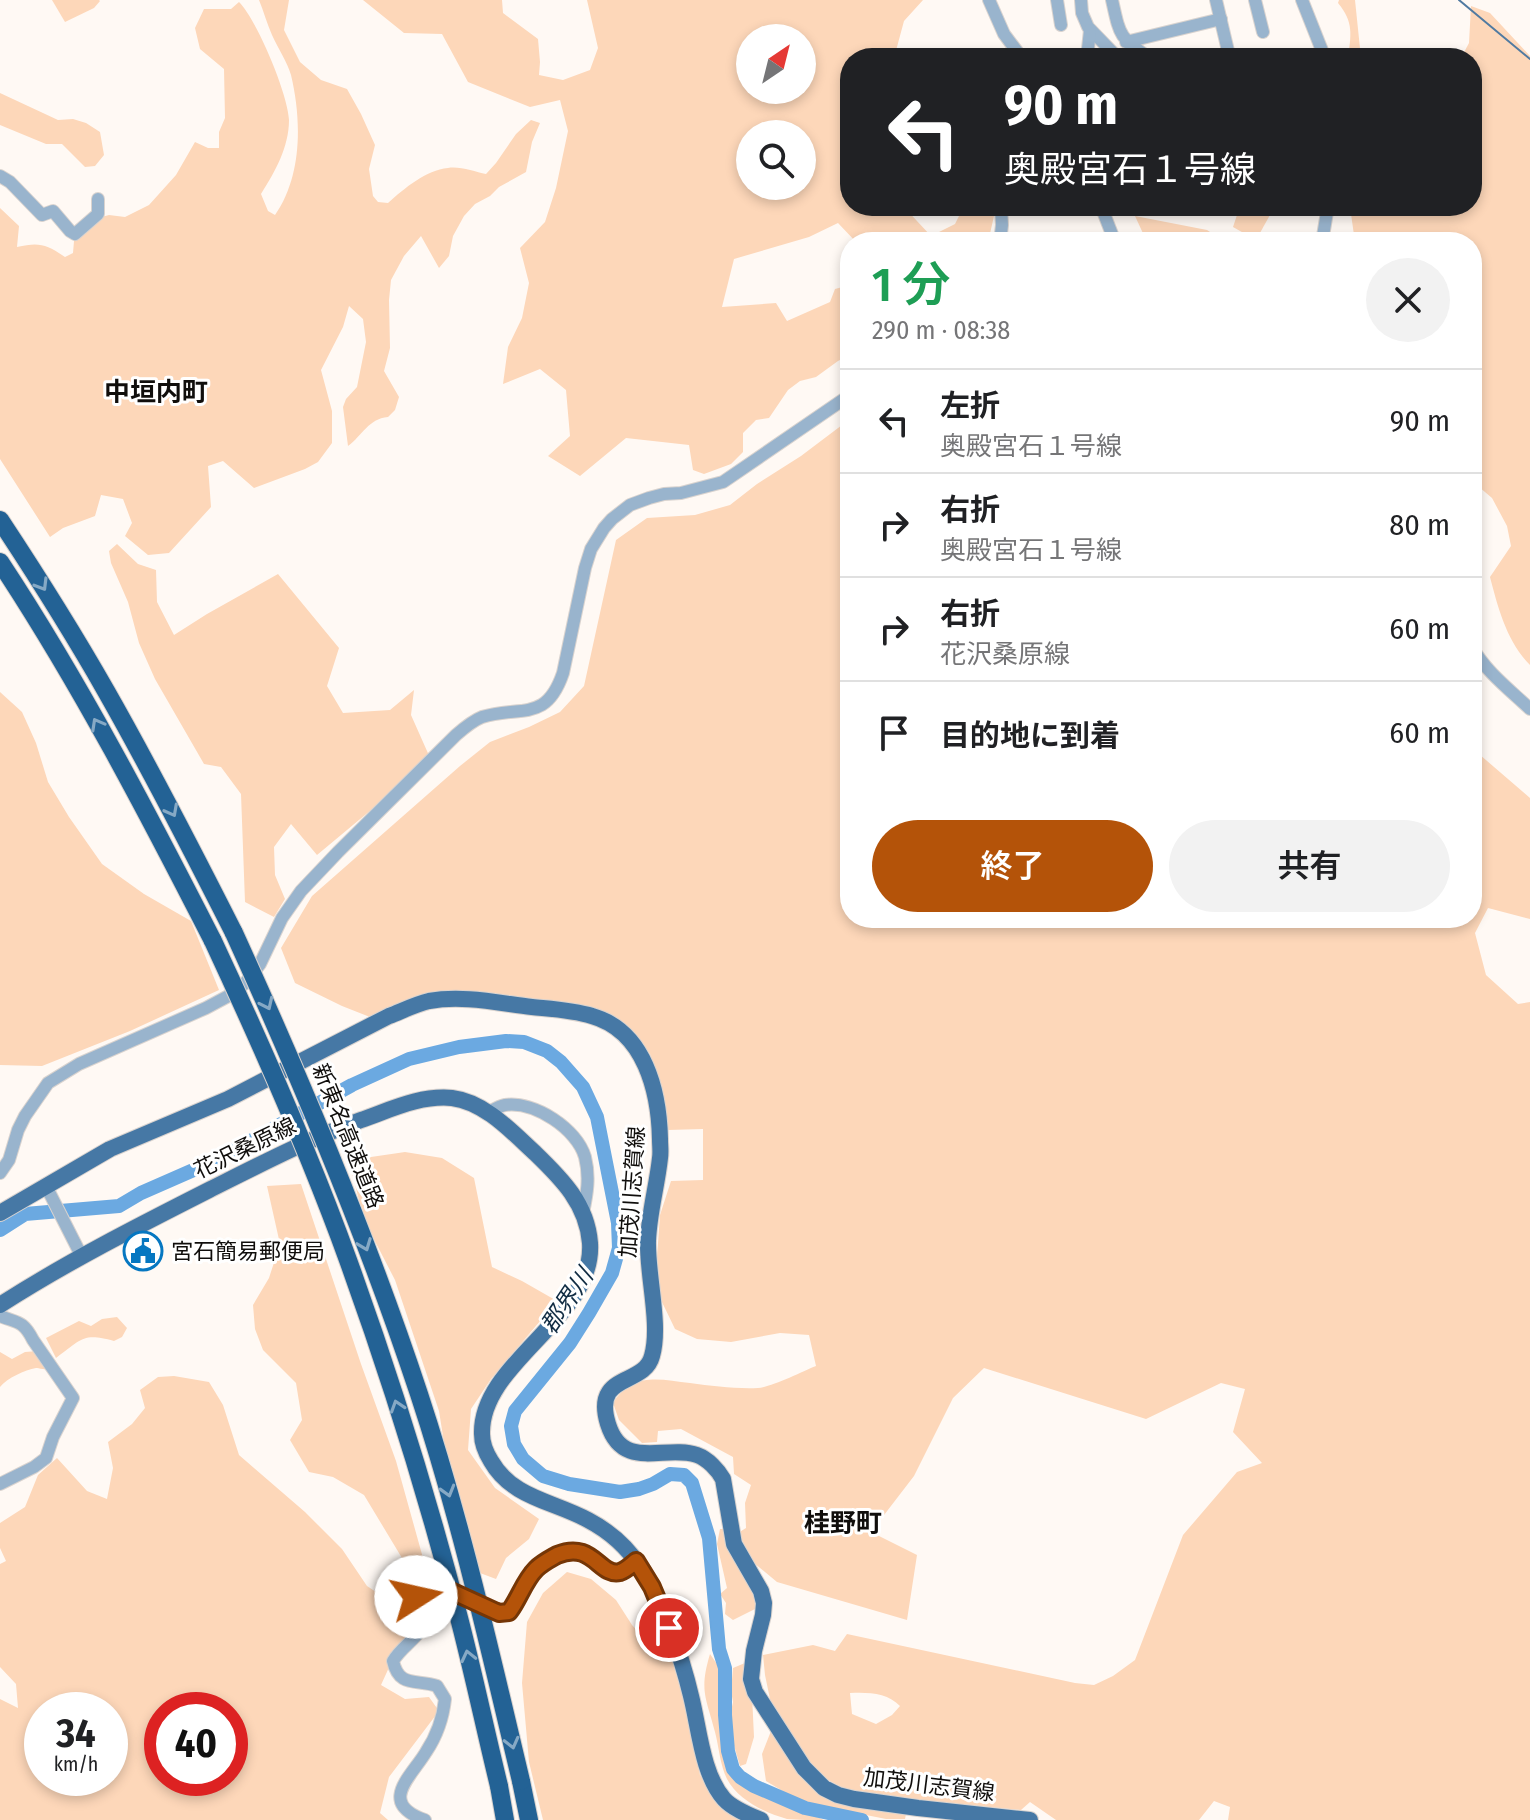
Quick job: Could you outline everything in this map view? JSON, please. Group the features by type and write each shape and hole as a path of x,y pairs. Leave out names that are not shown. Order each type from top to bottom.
{"highway":[{"name":"新東名高速道路","path":"0,520 105,689 171,810 234,933 328,1146 419,1395 474,1583 529,1820"},
{"name":"新東名高速道路","path":"0,562 143,804 213,941 307,1155 348,1260 430,1510 459,1616 505,1820"}],"main road":[{"name":"加茂川志賀線","path":"0,1213 49,1190 110,1149 228,1099 389,1016 430,1001 485,1000 562,1010 592,1016 612,1026 633,1044 649,1073 658,1108 661,1155 649,1217 648,1254 654,1324 652,1355 644,1368 608,1392 605,1401 608,1424 616,1440 641,1454 698,1455 720,1473 734,1544 761,1591 764,1603 751,1679 755,1692 777,1728 814,1780 838,1795 854,1799 1030,1820"},
{"name":"花沢桑原線","path":"0,1305 80,1253 330,1132 414,1101 451,1098 488,1113 559,1176 576,1198 587,1224 590,1247 582,1281 562,1310 514,1365 487,1406 482,1436 486,1452 496,1470 520,1491 586,1518 622,1544 636,1561 652,1587 669,1628 691,1693 709,1772 724,1799 761,1820"}],"street":[{"path":"989,0 1004,34 1014,48"},
{"path":"1057,0 1061,25"},
{"path":"1081,0 1083,20 1108,48"},
{"path":"1216,0 1227,48"},
{"path":"1255,0 1263,32"},
{"path":"1302,0 1321,48"},
{"path":"1117,1 1120,33 1135,48"},
{"path":"1126,42 1221,19"},
{"path":"1088,48 1090,30"},
{"path":"0,176 10,182 42,215 53,211 75,234 98,214 98,199"},
{"path":"0,1173 9,1160 25,1116 48,1083 79,1064 234,993 260,964 282,918 301,891 456,735 477,719 534,709 547,702 558,688 563,673 591,549 612,519 630,505 649,498 723,482 840,402"},
{"path":"1482,660 1530,709"},
{"path":"488,1113 503,1105 526,1108 548,1115 568,1130 584,1155 588,1188 583,1213"},
{"path":"49,1190 80,1253"},
{"path":"0,1316 16,1320 28,1331 73,1398 46,1458 0,1484"},
{"path":"425,1820 407,1811 400,1793 402,1785 427,1752 441,1720 444,1695 437,1686 404,1680 396,1672 393,1661 420,1631 416,1597 432,1585 440,1586 499,1613 509,1612 534,1571 554,1556 564,1552 582,1552 616,1572 623,1571 636,1561"}],"shaded area":[{"path":"52,0 100,1 94,8 65,22"},
{"path":"259,0 289,0 284,30 300,62 321,80 347,89 375,145 369,169 373,196 378,202 388,203 416,181 440,169 457,168 486,174 516,134 531,120 540,123 532,142 526,172 475,204 464,216 453,236 449,256 439,268 421,236 404,256 391,280 389,300 390,348 384,371 399,397 395,410 388,417 371,424 348,446 343,407 357,387 366,342 363,319 349,306 343,327 321,370 332,411 332,443 318,462 254,488 223,461 208,466 211,507 169,553 148,555 125,536 132,523 123,499 101,495 95,516 63,528 50,537 0,459 0,208 19,226 17,247 42,245 65,257 73,253 74,241 82,231 98,218 109,215 125,217 149,205 176,175 195,142 208,148 219,148 219,132 225,118 224,69 200,49 195,28 204,9 231,9 239,2 262,40 287,108 289,120 284,149 261,194 268,211 275,215 284,200 295,166 297,111 291,75"},
{"path":"363,0 502,0 503,13 538,39 539,75 563,80 590,70 598,48 587,0 923,0 904,21 897,48 840,48 840,216 912,216 927,232 847,232 838,223 809,237 734,259 722,307 776,303 787,321 830,302 835,289 840,288 840,360 816,377 800,381 788,390 769,418 756,420 743,433 743,452 731,464 704,474 693,470 689,445 626,438 580,476 548,456 570,436 566,390 540,369 503,384 508,347 522,318 529,283 520,248 545,222 568,131 560,100 530,107 468,82 442,34 404,33"},
{"path":"1339,0 1355,0 1360,48 1349,48 1347,16"},
{"path":"1471,6 1490,13 1530,56 1530,665 1509,635 1490,577 1511,546 1507,526 1492,498 1482,490 1482,232 1354,232 1351,216 1482,216 1482,48 1466,48"},
{"path":"0,93 58,120 73,119 86,123 100,132 104,155 95,166 85,167 62,144 46,144 0,125"},
{"path":"959,216 994,216 990,232 939,232 955,224"},
{"path":"1135,216 1210,232 1142,232"},
{"path":"1237,216 1269,216 1260,232 1242,232 1233,227"},
{"path":"840,427 840,928 1478,928 1475,933 1486,975 1518,1004 1530,1002 1530,1820 1228,1820 1230,1807 1214,1801 1199,1820 1056,1820 1030,1802 1021,1810 876,1796 841,1787 817,1774 771,1704 763,1655 813,1645 835,1651 847,1634 1094,1685 1135,1660 1183,1535 1237,1472 1262,1463 1233,1432 1245,1389 1221,1383 1146,1419 984,1368 953,1398 914,1476 871,1532 917,1555 907,1620 777,1582 754,1563 738,1533 746,1528 745,1503 751,1485 734,1474 733,1457 681,1429 658,1431 657,1442 642,1443 619,1420 613,1403 629,1386 647,1380 758,1388 816,1366 809,1335 780,1333 731,1342 697,1339 675,1329 661,1300 657,1257 660,1215 671,1181 703,1180 703,1129 668,1130 650,1054 628,1028 493,994 375,1019 295,983 281,948 312,896 490,742 560,712 584,686 616,540 647,518 695,515 730,505","holes":["850,1693 884,1696 900,1706 876,1724 852,1714"]},
{"path":"117,544 138,564 156,570 157,602 174,635 278,574 339,648 327,686 343,713 390,710 414,690 411,715 431,760 317,855 291,824 274,847 275,875 285,899 274,917 245,902 241,794 221,767 204,764 155,679 111,563 109,551"},
{"path":"0,692 22,712 48,782 102,864 144,894 191,921 219,990 130,1031 42,1066 0,1065"},
{"path":"1482,757 1530,798 1530,919 1488,908 1482,920"},
{"path":"405,1152 442,1158 474,1178 492,1267 557,1301 491,1379 471,1409 468,1450 495,1488 539,1519 529,1539 506,1558 496,1579 480,1573 446,1455 439,1411 395,1280 364,1220 347,1153 371,1157"},
{"path":"301,1184 396,1461 428,1576 402,1558 364,1495 333,1477 309,1472 290,1440 302,1420 296,1383 263,1350 255,1329 253,1305 269,1278 280,1244 267,1186"},
{"path":"117,1317 127,1328 122,1337 114,1341 95,1337 82,1339 56,1358 46,1338 79,1321 91,1326 102,1319"},
{"path":"38,1351 50,1370 36,1368 27,1371 0,1387 0,1352 12,1359 25,1352"},
{"path":"174,1376 209,1382 223,1405 239,1455 342,1549 367,1586 412,1616 413,1641 391,1663 381,1685 405,1699 429,1697 439,1711 389,1777 380,1813 388,1820 0,1820 0,1699 18,1708 16,1684 0,1667 0,1564 6,1561 0,1548 0,1523 25,1507 38,1475 57,1458 87,1491 107,1499 113,1468 108,1442 132,1424 145,1408 140,1390 158,1377"},
{"path":"720,1529 723,1529 758,1603 757,1608 733,1620 725,1614 726,1603 720,1594 727,1588 717,1544"},
{"path":"567,1572 591,1579 616,1600 632,1625 653,1648 669,1650 686,1707 700,1775 720,1801 750,1820 543,1820 529,1762 522,1683 527,1622 543,1593"},
{"path":"710,1654 719,1667 721,1737 734,1776 744,1785 824,1820 787,1819 753,1805 732,1787 723,1768 705,1694"},
{"path":"745,1663 752,1695 754,1737 746,1764 740,1766 728,1725 733,1702 733,1668"},
{"path":"771,1731 812,1785 906,1814 905,1819 886,1819 801,1802 766,1781 762,1754"}],"waterway":[{"path":"1459,0 1530,59"},
{"name":"郡界川","path":"0,1230 25,1214 119,1206 214,1161 352,1085 409,1059 459,1047 506,1041 524,1042 547,1051 583,1087 597,1117 618,1223 619,1248 612,1273 570,1343 515,1411 511,1426 514,1444 523,1459 543,1476 569,1484 620,1492 653,1484 670,1474 684,1475 692,1483 709,1538 719,1649 725,1668 728,1751 733,1769 754,1786 805,1808 862,1820"}],"place":[{"name":"宮石簡易郵便局","path":"143,1251"}],"district":[{"name":"中垣内町","path":"156,392"},
{"name":"桂野町","path":"843,1523"}],"route":[{"path":"416,1597 432,1585 440,1586 499,1613 509,1612 534,1571 554,1556 576,1551 616,1572 623,1571 636,1561 652,1587 669,1628"}]}
